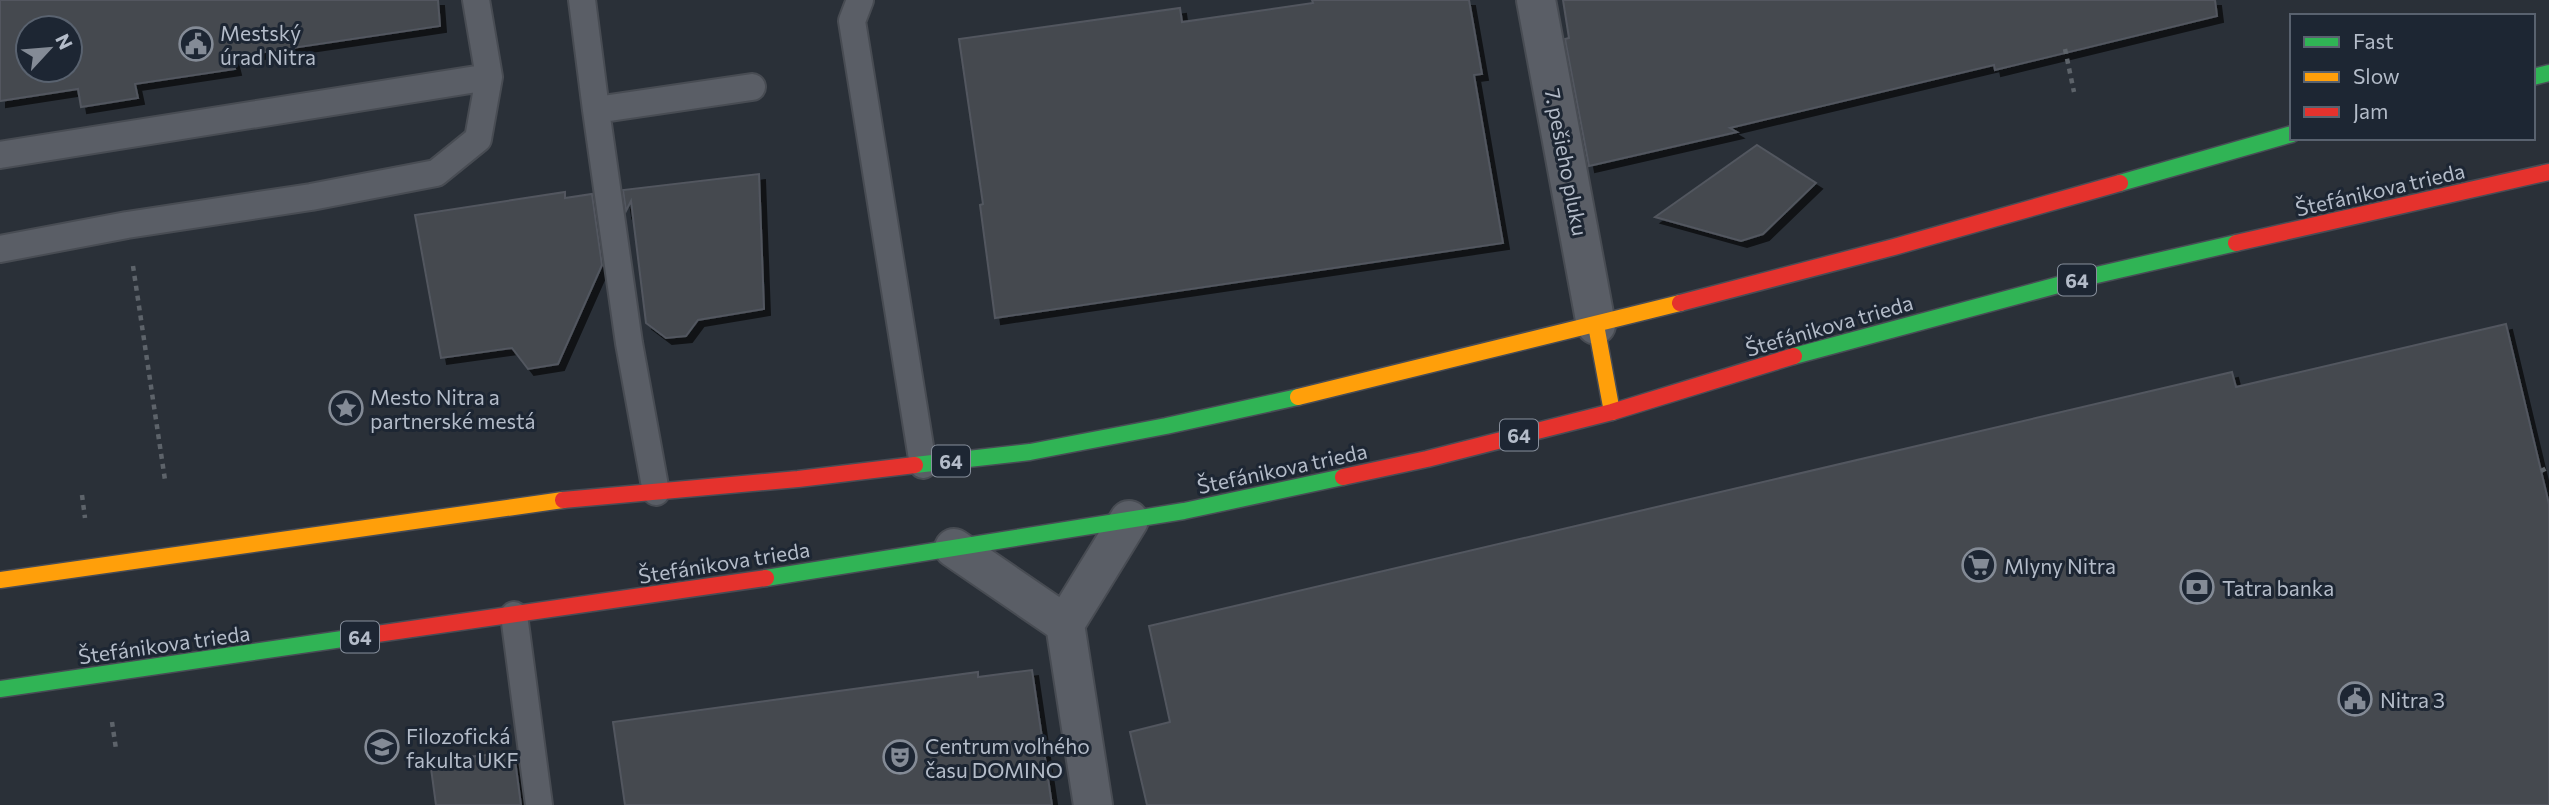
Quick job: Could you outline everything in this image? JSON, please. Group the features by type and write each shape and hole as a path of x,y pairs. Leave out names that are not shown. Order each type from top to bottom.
{"main road":[{"name":"64","path":"0,580 551,502 1030,452 1166,426 1333,390 1596,325 1894,247 2290,135"},
{"name":"Štefánikova trieda","path":"0,689 514,615 1129,520 1427,459 1612,412 1817,349 2088,277 2549,172"},
{"path":"1596,325 1612,412"}],"street":[{"name":"7. pešieho pluku","path":"1536,0 1596,325"},
{"path":"1093,805 1065,624 1129,520"},
{"path":"954,548 1065,624"}],"lane":[{"path":"0,249 127,225 311,197 436,173 478,139 489,77 476,0"},
{"path":"582,0 629,343 656,492"},
{"path":"860,0 852,21 923,465"},
{"path":"0,155 489,77"},
{"path":"596,110 752,87"},
{"path":"514,615 539,805"}],"path":[{"path":"2065,49 2074,92"},
{"path":"127,225 165,480"},
{"path":"2541,471 2549,467"},
{"path":"82,495 85,521"},
{"path":"112,721 116,749"}],"building":[{"name":"Mestský úrad Nitra","path":"0,0 438,0 440,26 232,57 235,69 135,84 138,98 81,107 78,89 0,101"},
{"path":"1312,0 1469,0 1482,74 1474,75 1503,243 995,318 980,205 983,204 959,39 1180,8 1182,22 1313,3"},
{"path":"1563,0 2215,0 2217,16 1995,70 1994,65 1730,128 1737,132 1589,166 1565,39 1569,38"},
{"path":"1757,145 1816,183 1763,234 1741,241 1655,217"},
{"path":"759,174 764,309 698,320 686,336 666,338 646,323 631,201 626,211 623,190"},
{"path":"565,192 565,198 592,194 602,265 558,364 528,369 512,348 441,358 415,215"},
{"name":"Mlyny Nitra","path":"2506,324 2549,504 2549,805 1147,805 1130,732 1170,722 1149,626 2232,372 2236,387"},
{"name":"Centrum voľného času DOMINO","path":"1032,670 1052,805 625,805 613,722 978,672 978,677"},
{"path":"514,752 521,805 436,805 430,761"}],"traffic: fast":[{"path":"2535,76 2549,73"},
{"path":"2120,183 2290,135"},
{"path":"1794,356 2088,277 2236,243"},
{"path":"915,465 1030,452 1298,397"},
{"path":"766,578 1184,511 1343,477"},
{"path":"0,689 356,637"}],"traffic: slow":[{"path":"1298,397 1680,303"},
{"path":"1596,325 1612,412"},
{"path":"0,580 563,500"}],"traffic: jam":[{"path":"2236,243 2549,172"},
{"path":"1680,303 1894,247 2120,183"},
{"path":"1343,477 1427,459 1612,412 1794,356"},
{"path":"563,500 798,479 915,465"},
{"path":"356,637 766,578"}],"place":[{"name":"Mestský úrad Nitra","path":"196,44"},
{"name":"Mesto Nitra a partnerské mestá","path":"346,408"},
{"name":"Mlyny Nitra","path":"1979,565"},
{"name":"Tatra banka","path":"2197,587"},
{"name":"Nitra 3","path":"2355,699"},
{"name":"Filozofická fakulta UKF","path":"382,747"},
{"name":"Centrum voľného času DOMINO","path":"900,757"}]}
